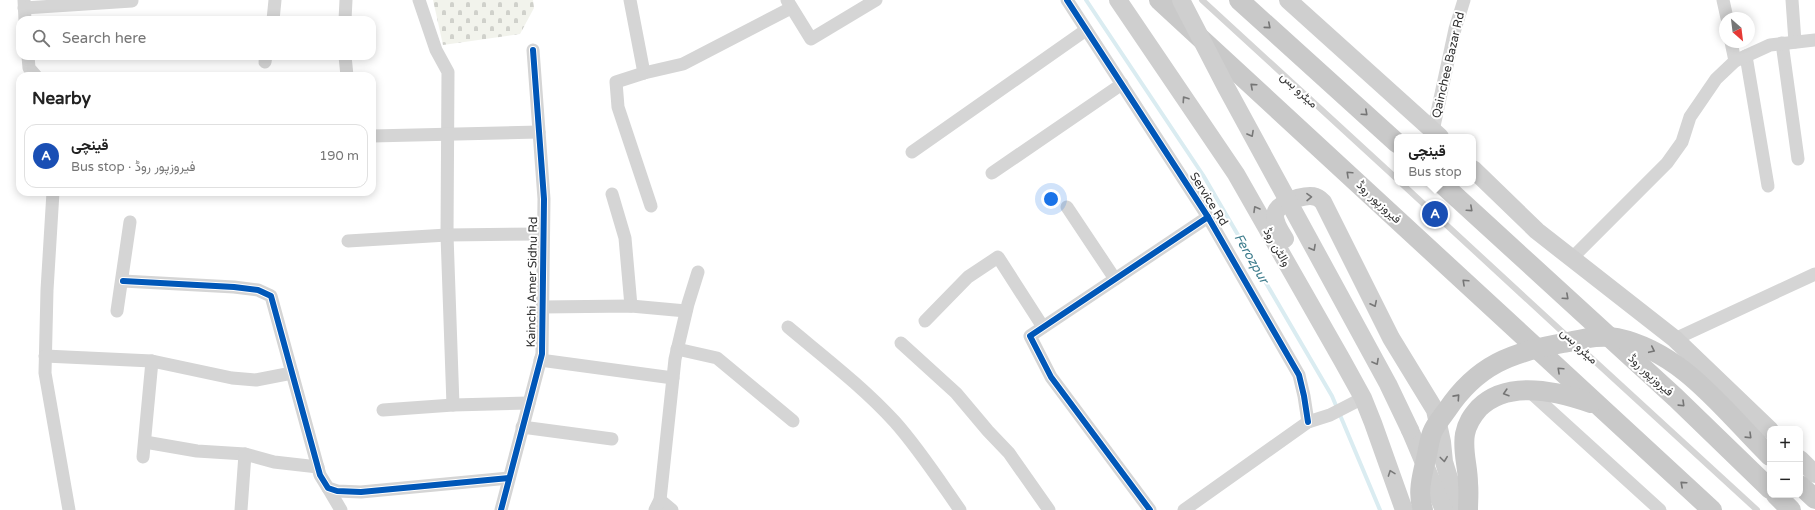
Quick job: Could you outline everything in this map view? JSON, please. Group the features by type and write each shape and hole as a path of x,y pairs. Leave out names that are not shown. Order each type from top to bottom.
{"main road":[{"name":"والٹن روڈ","path":"1118,0 1236,174 1342,360 1363,398 1404,510"},
{"name":"فیروزپور روڈ","path":"1159,0 1712,510"},
{"path":"1181,0 1226,87 1388,384 1410,430 1444,510"},
{"path":"1239,0 1394,140"},
{"path":"1288,0 1436,134"},
{"path":"1476,172 1537,231 1675,338 1767,427"},
{"name":"فیروزپور روڈ","path":"1444,186 1676,398 1767,486"},
{"path":"1342,360 1347,345 1276,222 1275,212 1278,208 1296,198 1316,196 1323,202 1391,338 1435,410 1442,442 1445,468 1462,510"},
{"path":"1423,510 1421,480 1432,432 1453,401 1473,379 1502,359 1530,349 1598,336 1616,338 1647,348 1664,356 1692,376 1767,453"},
{"path":"1468,510 1465,436 1470,419 1486,402 1508,391 1529,391 1567,394 1599,406"},
{"path":"1803,462 1815,474"},
{"path":"1803,488 1815,499"},
{"path":"1779,498 1791,510"}],"street":[{"path":"273,16 275,0"},
{"path":"345,16 346,0"},
{"path":"419,0 436,50 448,72 446,133 447,235 453,405"},
{"path":"630,0 644,73"},
{"path":"650,206 618,108 616,82 644,73 683,64 789,4 810,39 876,0"},
{"name":"Service Rd","path":"1066,0 1208,217 1299,374 1308,422"},
{"name":"Qainchee Bazar Rd","path":"1436,134 1455,29 1464,0"},
{"path":"1723,0 1726,12"},
{"path":"1792,0 1795,42"},
{"path":"24,9 132,1"},
{"path":"912,152 1086,30"},
{"path":"1572,258 1667,163 1682,142 1690,117 1716,79 1740,58 1770,45 1815,40"},
{"path":"1782,43 1798,159"},
{"path":"1734,48 1740,58 1768,186"},
{"name":"Kainchi Amer Sidhu Rd","path":"501,510 542,354 544,199 533,50"},
{"path":"28,60 29,68 32,72"},
{"path":"345,60 346,72"},
{"path":"992,173 1122,84"},
{"path":"376,136 539,132"},
{"path":"612,194 625,238 631,306"},
{"path":"53,196 47,290 45,373 69,510"},
{"path":"1067,207 1115,279"},
{"path":"1150,510 1051,377 1030,336 1208,217"},
{"path":"117,311 123,281 130,222"},
{"path":"348,240 447,235 543,234"},
{"path":"925,321 968,277 998,257 1043,328"},
{"path":"672,510 658,505 677,349 686,311 698,272"},
{"path":"1675,338 1815,274"},
{"path":"123,281 234,287 258,290 271,296 320,475 341,510"},
{"path":"542,307 631,306 686,311"},
{"path":"788,327 866,392 896,423 960,510"},
{"path":"901,343 956,393 1009,453 1049,510"},
{"path":"677,349 717,358 793,421"},
{"path":"45,356 152,361 232,378 256,380 292,374"},
{"path":"540,360 673,378"},
{"path":"143,457 152,361"},
{"path":"1529,391 1660,510"},
{"path":"1184,510 1308,422 1330,415 1363,398"},
{"path":"383,410 453,405 529,403"},
{"path":"522,427 612,439"},
{"path":"145,442 197,451 245,454 274,462 318,467"},
{"path":"241,510 245,454"},
{"path":"328,488 361,492 509,478"}],"lane":[{"name":"میٹرو بس","path":"1202,0 1394,176"},
{"name":"میٹرو بس","path":"1404,186 1757,510"}],"green space":[{"path":"433,0 533,0 534,8 520,34 443,45"}],"waterway":[{"name":"Ferozpur","path":"1086,0 1203,175 1332,396 1380,510"}],"cycle path":[{"path":"1067,0 1208,217 1299,375 1308,422"},
{"path":"501,510 542,354 544,199 533,50"},
{"path":"1150,510 1051,377 1030,336 1208,217"},
{"path":"123,281 234,287 258,290 271,296 320,475 328,488 337,491 361,492 509,478"}],"place":[{"name":"قینچی","path":"1435,214"}]}
